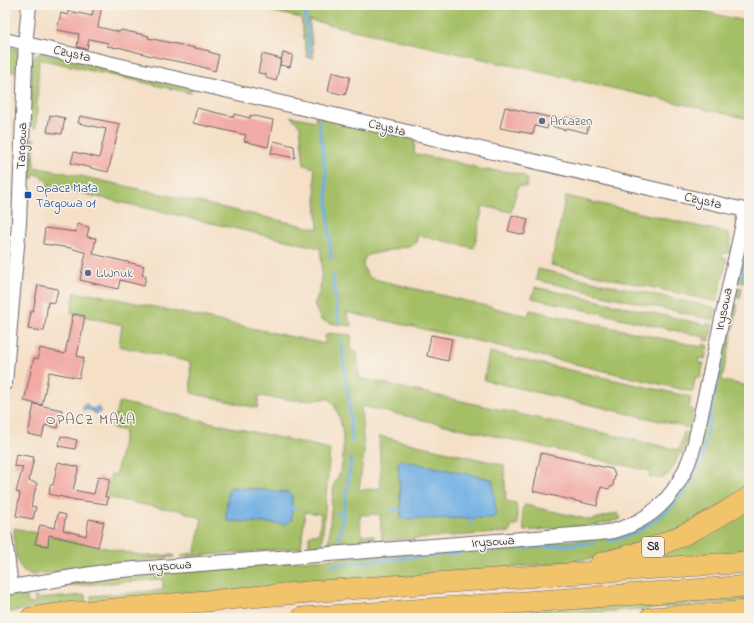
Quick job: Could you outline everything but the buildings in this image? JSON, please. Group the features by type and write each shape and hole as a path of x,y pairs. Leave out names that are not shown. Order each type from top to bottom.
{"highway":[{"name":"S8","path":"31,618 65,613 547,574 619,559 676,538 717,518 749,496"},
{"path":"547,574 622,571 749,562"},
{"path":"302,618 749,586"},
{"path":"650,618 749,611"}],"street":[{"name":"Targowa","path":"5,383 19,223 26,44 29,5"},
{"path":"5,39 26,44"},
{"name":"Czysta","path":"26,44 747,211"},
{"name":"Irysowa","path":"8,587 110,571 586,534 617,530 636,522 650,513 670,495 678,484 690,460 747,211"},
{"path":"5,538 8,587"}],"green space":[{"path":"244,5 675,5 749,22 749,119 309,20 314,58 307,57 301,18"},
{"path":"5,46 18,51 17,73 5,70"},
{"path":"41,53 192,86 191,93 39,59 36,129 30,125 32,61 35,56"},
{"path":"290,116 316,121 315,116 415,139 414,154 452,161 485,170 510,172 523,175 527,179 527,187 518,186 511,212 483,206 474,248 418,235 416,242 413,245 368,255 365,258 363,266 370,278 528,316 530,310 702,347 703,344 708,346 705,359 699,358 698,363 704,363 700,378 695,377 693,392 491,344 346,312 352,326 329,323 321,320 314,305 320,290 322,265 320,248 63,189 48,189 48,183 42,177 34,173 33,178 29,179 30,139 35,138 34,167 81,176 318,229 314,168 304,165 300,126"},
{"path":"566,196 728,233 731,242 728,253 723,253 722,258 727,259 717,302 551,265"},
{"path":"749,239 749,257 743,283 738,281 736,278 744,243"},
{"path":"538,269 711,307 716,309 714,320 536,280"},
{"path":"535,287 707,325 707,323 713,324 709,341 704,340 704,337 532,298"},
{"path":"737,287 742,288 740,299 734,296 734,289"},
{"path":"75,292 89,295 90,293 325,344 325,336 329,333 351,335 351,351 357,352 359,378 679,450 684,432 689,433 683,454 679,453 670,473 662,478 656,478 649,477 650,471 361,406 364,452 359,490 381,488 379,436 504,465 506,501 516,503 518,524 511,526 510,532 382,541 380,514 360,515 361,535 373,535 376,542 328,546 334,485 341,471 343,443 341,422 338,412 334,404 328,398 294,400 259,396 257,408 191,393 190,362 119,346 122,325 71,313","holes":["398,464 493,480 401,517"]},
{"path":"730,305 738,305 733,330 728,328 726,325"},
{"path":"728,334 732,335 722,378 723,381 749,386 749,489 689,526 596,558 564,563 91,604 91,596 163,590 163,579 68,586 41,590 40,587 105,576 593,539 672,500 723,336"},
{"path":"489,352 691,397 689,408 694,410 690,428 484,380"},
{"path":"119,402 330,449 322,546 309,547 309,536 312,534 319,534 321,514 305,512 301,548 182,557 182,555 194,553 202,518 180,510 161,508 105,497 111,474 116,475 125,431 112,428","holes":["232,487 289,492 292,496 291,521 227,519 228,491"]},
{"path":"749,502 749,556 633,559"},
{"path":"525,505 591,520 618,513 621,519 596,525 524,531 522,509"},
{"path":"14,528 144,556 173,555 174,557 113,563 32,575 21,568 18,562 15,549"},
{"path":"34,589 34,591 26,592 28,604 35,603 35,596 37,599 85,595 86,604 27,609 5,613 5,595"},
{"path":"749,595 749,601 519,618 432,618"}],"water":[{"path":"87,404 91,409 99,407 100,412 96,414 90,410 83,410 83,406"},
{"path":"400,460 491,479 493,482 496,514 493,518 402,519 398,463"},
{"path":"232,487 290,493 292,496 291,521 285,524 228,521 226,517 228,491"}],"waterway":[{"path":"304,5 310,55"},
{"path":"319,122 326,174 331,259"},
{"path":"740,278 749,243"},
{"path":"333,276 337,310"},
{"path":"729,326 733,306"},
{"path":"337,311 339,322"},
{"path":"610,541 639,530 664,514 684,492 692,479 699,465 703,452 726,337"},
{"path":"341,339 342,348"},
{"path":"342,349 352,442"},
{"path":"339,538 351,459"},
{"path":"291,508 295,509"},
{"path":"391,510 401,510"},
{"path":"337,513 344,514"},
{"path":"471,519 471,525"},
{"path":"485,551 594,543"},
{"path":"332,565 459,553"}],"place":[{"name":"Arkazen","path":"542,121"},
{"name":"Opacz Mała Targowa 01","path":"28,195"},
{"name":"L.Wnuk","path":"88,273"}],"district":[{"name":"OPACZ MAŁA","path":"91,420"}]}
